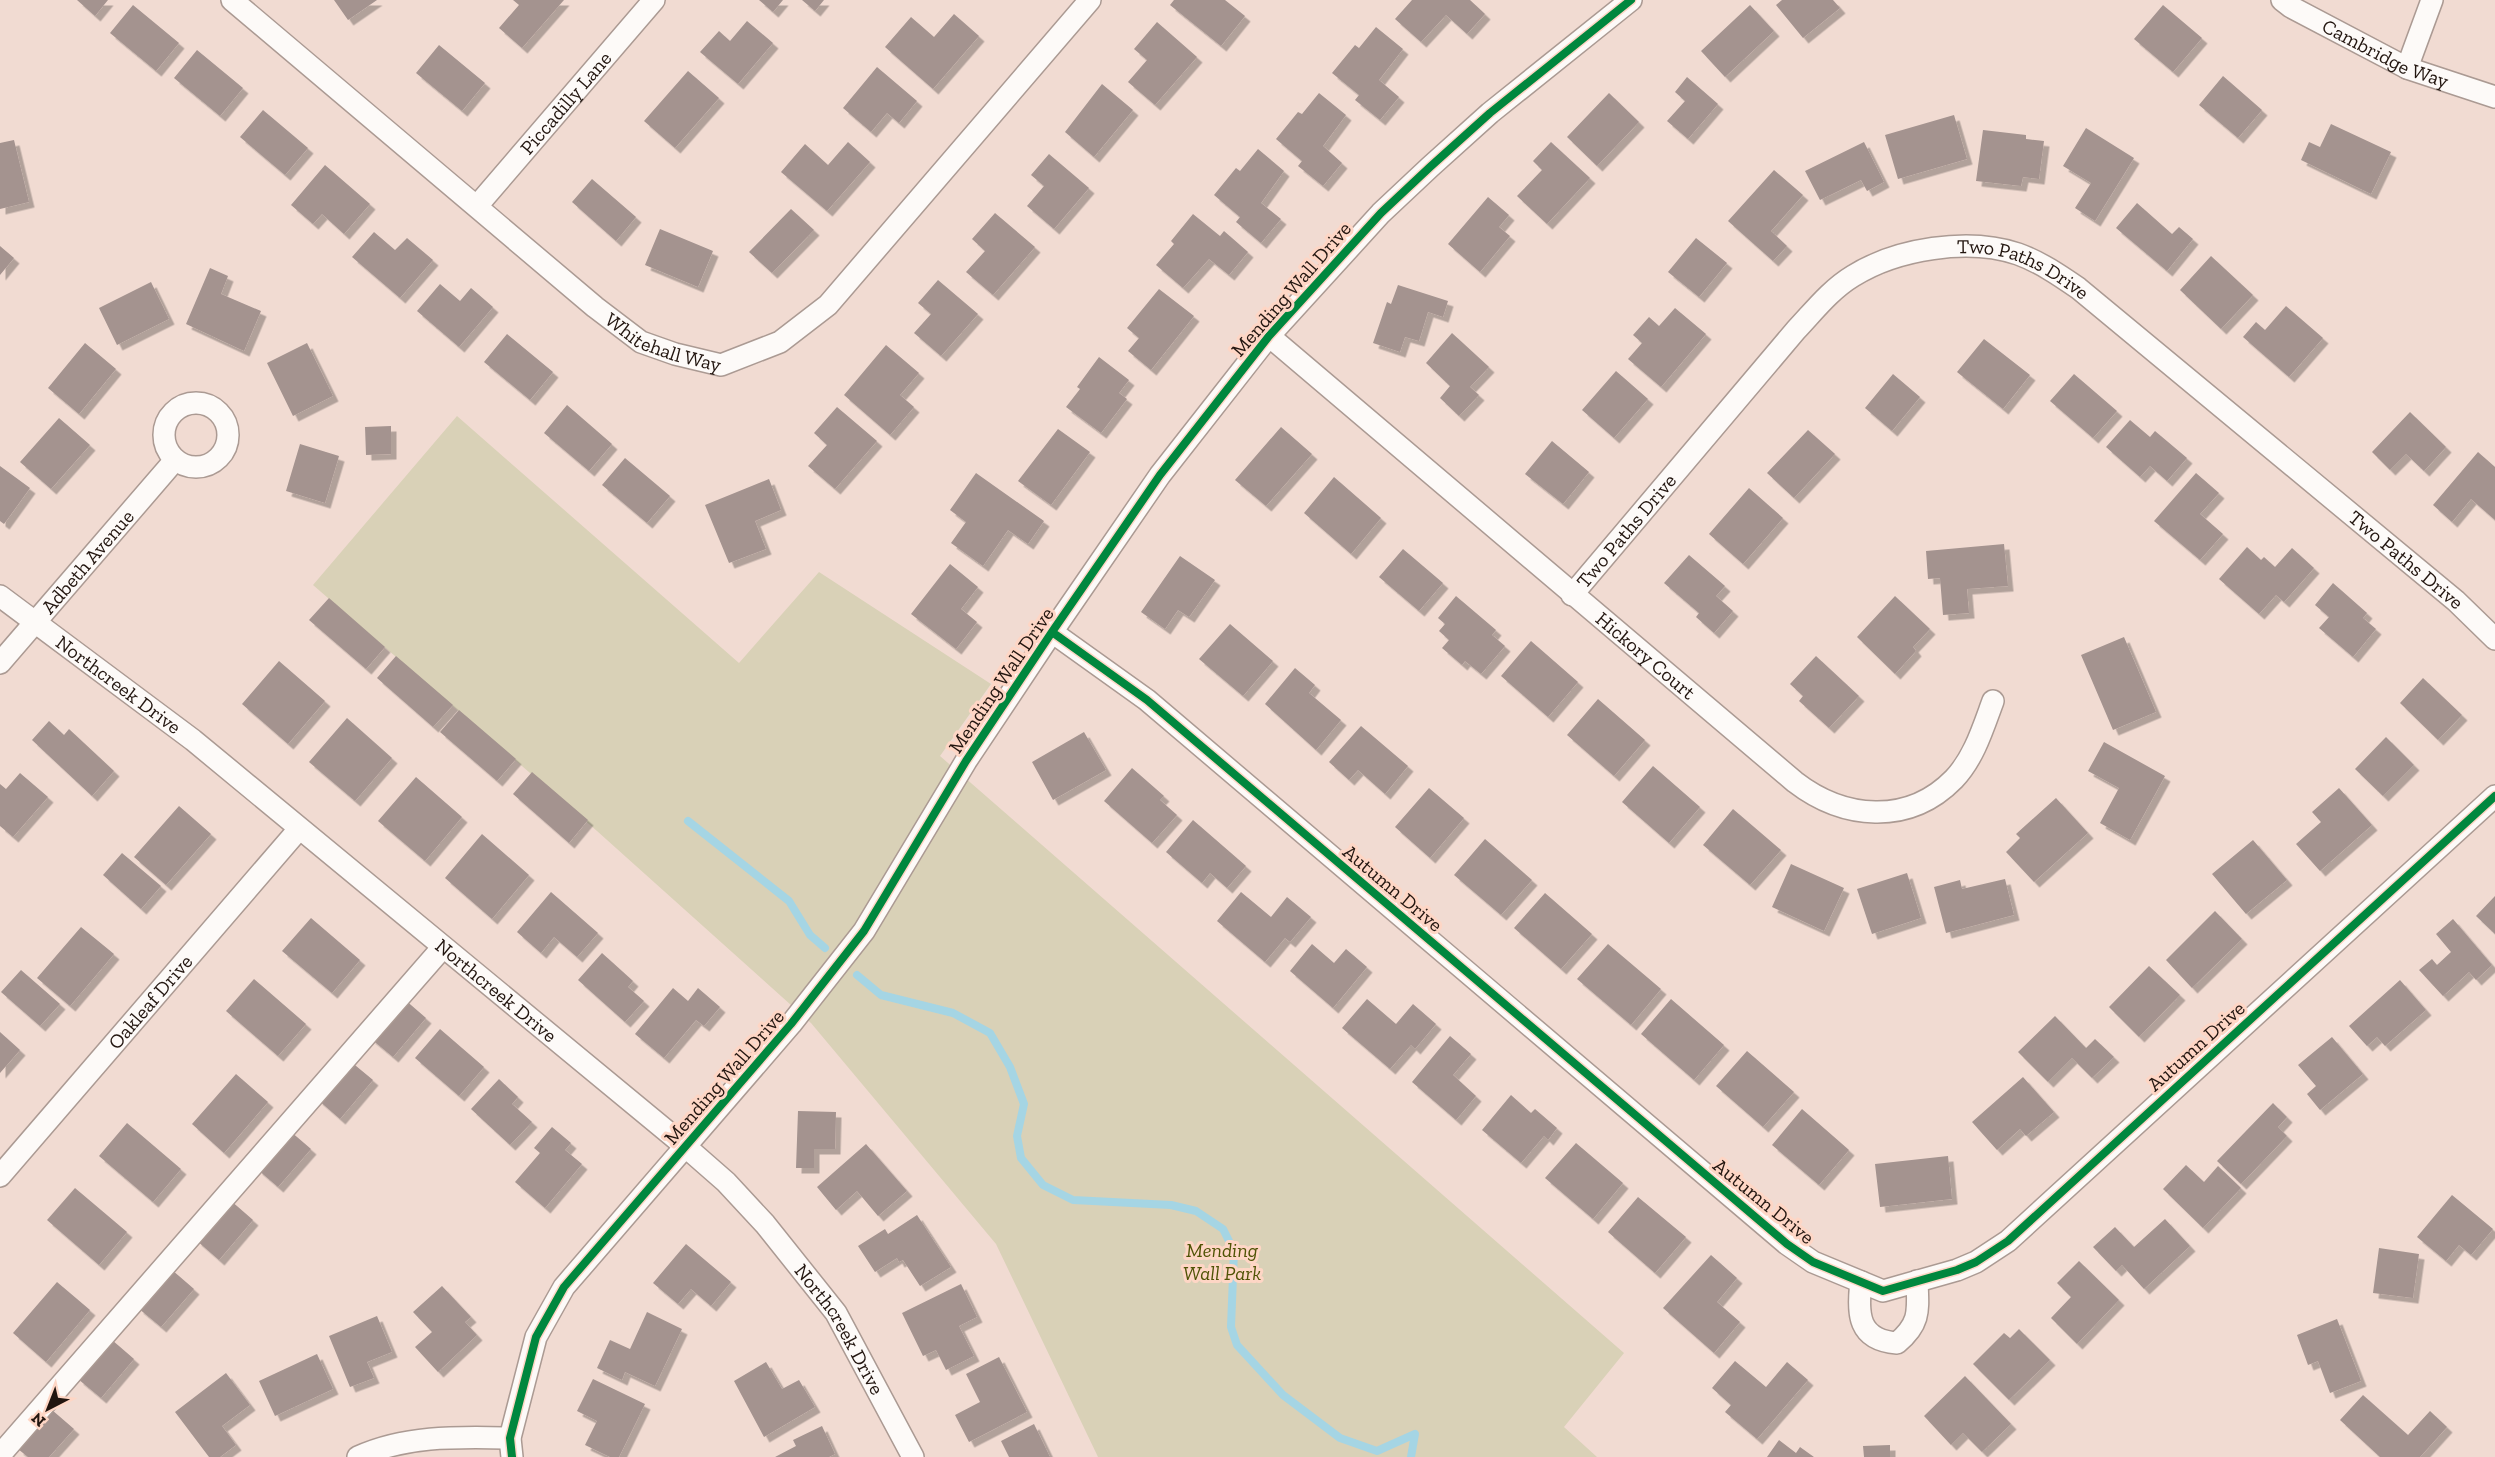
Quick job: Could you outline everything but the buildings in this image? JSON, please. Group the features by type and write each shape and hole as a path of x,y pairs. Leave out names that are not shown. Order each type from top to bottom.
{"street":[{"name":"Whitehall Way","path":"232,0 594,307 641,342 675,354 721,365 780,342 828,305 1090,0"},
{"name":"Piccadilly Lane","path":"477,206 654,0"},
{"name":"Mending Wall Drive","path":"511,1447 536,1338 554,1303 579,1268 687,1147 791,1024 864,931 966,761 1160,476 1269,336 1381,213 1490,113 1631,0"},
{"name":"Cambridge Way","path":"2282,0 2291,7 2407,68 2495,97"},
{"path":"2407,68 2432,0"},
{"name":"Two Paths Drive","path":"1572,595 1796,330 1833,290 1877,262 1939,246 1980,248 2016,254 2045,266 2078,288 2456,601 2495,639"},
{"name":"Hickory Court","path":"1269,336 1572,595 1811,794 1842,808 1876,812 1904,809 1927,799 1954,779 1967,761 1979,740 1993,701"},
{"name":"Adbeth Avenue","path":"0,663 175,460"},
{"name":"Northcreek Drive","path":"0,596 193,740 687,1147 726,1182 765,1224 836,1313 913,1457"},
{"name":"Autumn Drive","path":"1052,632 1147,700 1787,1244 1813,1262 1883,1291 1957,1270 1976,1262 2008,1241 2495,796"},
{"name":"Oakleaf Drive","path":"0,1176 299,829"},
{"path":"0,1455 442,947"},
{"path":"1861,1282 1858,1310 1869,1334 1880,1341 1897,1343 1910,1333 1918,1318 1917,1281"},
{"path":"358,1457 397,1444 429,1439 511,1447"}],"green space":[{"name":"Mending Wall Park","path":"457,416 739,663 819,572 991,684 940,756 1624,1353 1564,1427 1597,1457 1098,1457 996,1244 811,1023 597,831 313,585"}],"waterway":[{"path":"688,821 789,901 810,935 825,948"},
{"path":"857,975 881,995 953,1013 990,1033 1010,1067 1024,1104 1017,1136 1021,1158 1043,1185 1073,1200 1171,1205 1196,1211 1223,1229 1234,1251 1231,1327 1237,1345 1283,1395 1340,1438 1377,1451 1415,1434 1411,1457"}],"cycle path":[{"path":"512,1457 510,1438 536,1337 564,1287 791,1024 864,931 966,761 1160,475 1269,336 1381,213 1490,113 1631,0"},
{"path":"1052,632 1147,700 1787,1244 1813,1262 1883,1291 1957,1270 1976,1262 2008,1241 2495,796"}]}
